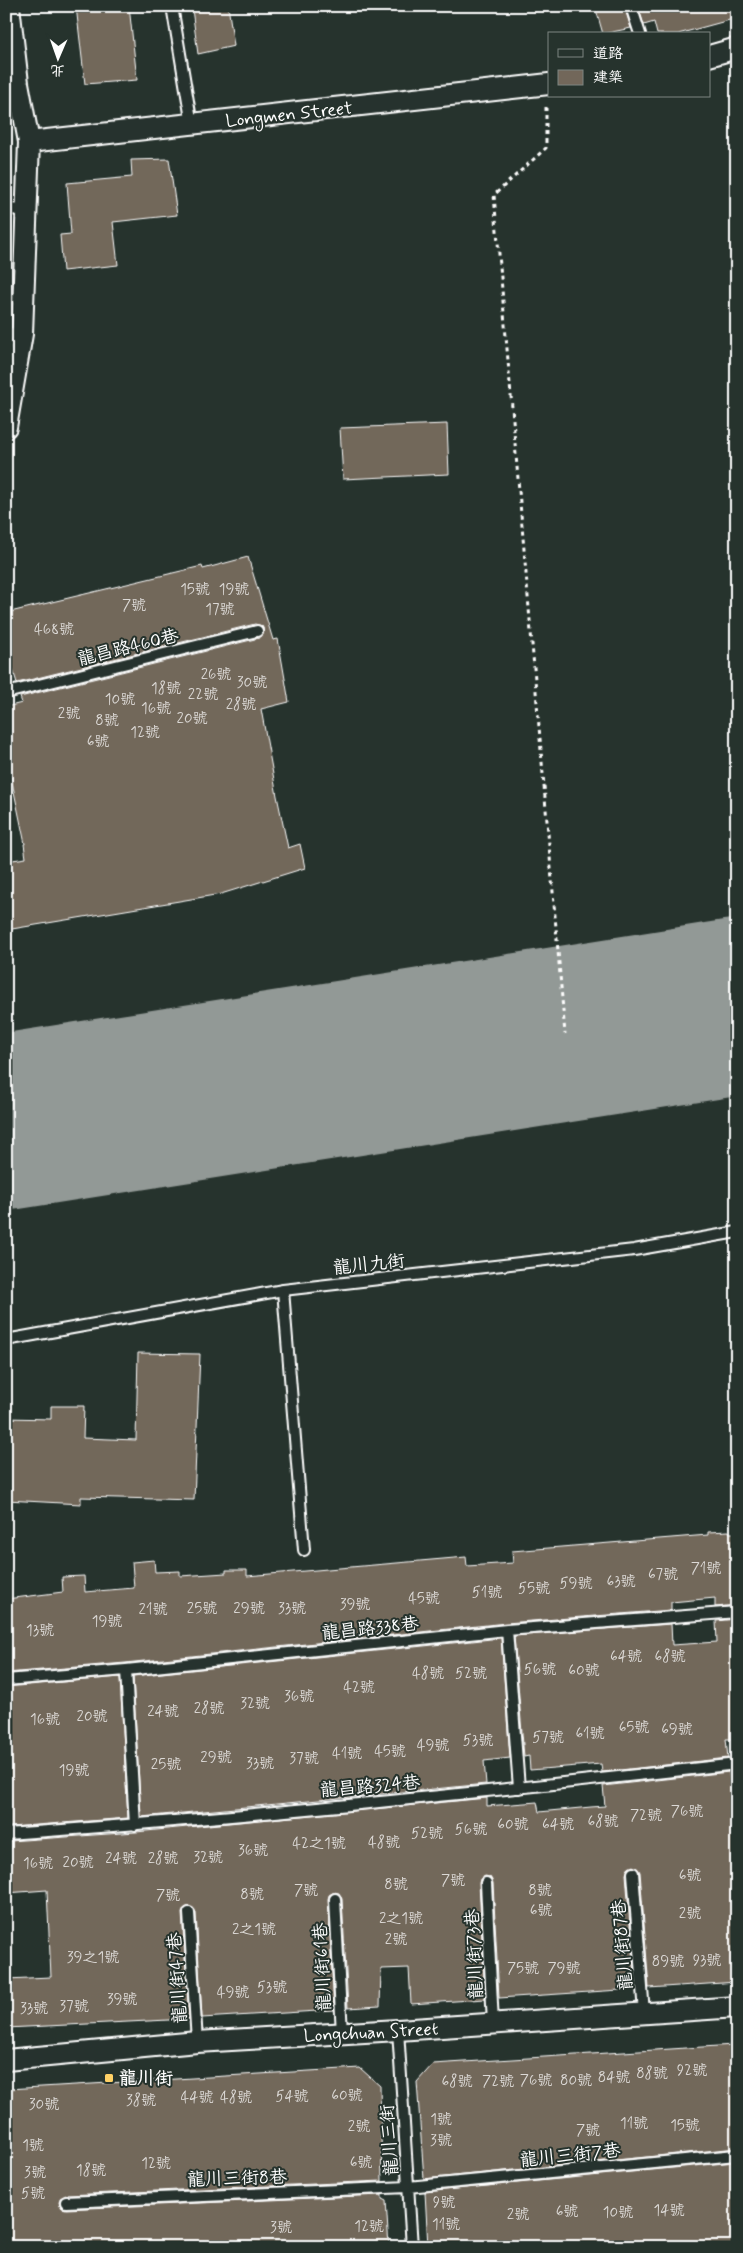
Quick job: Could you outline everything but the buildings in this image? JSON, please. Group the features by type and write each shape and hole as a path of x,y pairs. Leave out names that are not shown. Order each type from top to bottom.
{"street":[{"path":"6,427 27,210 29,142 12,83 9,6"},
{"path":"710,56 737,48"},
{"name":"Longmen Street","path":"29,142 547,84"},
{"name":"Longchuan Street","path":"6,2060 197,2042 737,2007"}],"lane":[{"path":"172,6 192,125"},
{"path":"631,6 639,32"},
{"path":"6,209 27,210"},
{"name":"龍昌路460巷","path":"6,693 257,631"},
{"name":"龍川九街","path":"6,1340 283,1290 634,1250 737,1232"},
{"path":"283,1290 304,1550"},
{"name":"龍昌路338巷","path":"6,1680 126,1670 507,1630 737,1612"},
{"path":"507,1630 519,1788"},
{"path":"126,1670 135,1825"},
{"name":"龍昌路324巷","path":"6,1834 135,1825 519,1788 737,1764"},
{"name":"龍川街87巷","path":"633,1874 644,2013"},
{"name":"龍川街73巷","path":"486,1883 493,2024"},
{"name":"龍川街61巷","path":"335,1899 342,2034"},
{"name":"龍川街47巷","path":"189,1913 197,2042"},
{"name":"龍川三街","path":"398,2030 412,2247"},
{"name":"龍川三街7巷","path":"408,2187 736,2155"},
{"name":"龍川三街8巷","path":"66,2202 408,2187"}],"path":[{"path":"547,84 546,148 494,195 565,1034"}],"runway":[{"path":"6,1122 737,1007"}],"place":[{"name":"龍川街","path":"109,2078"}]}
